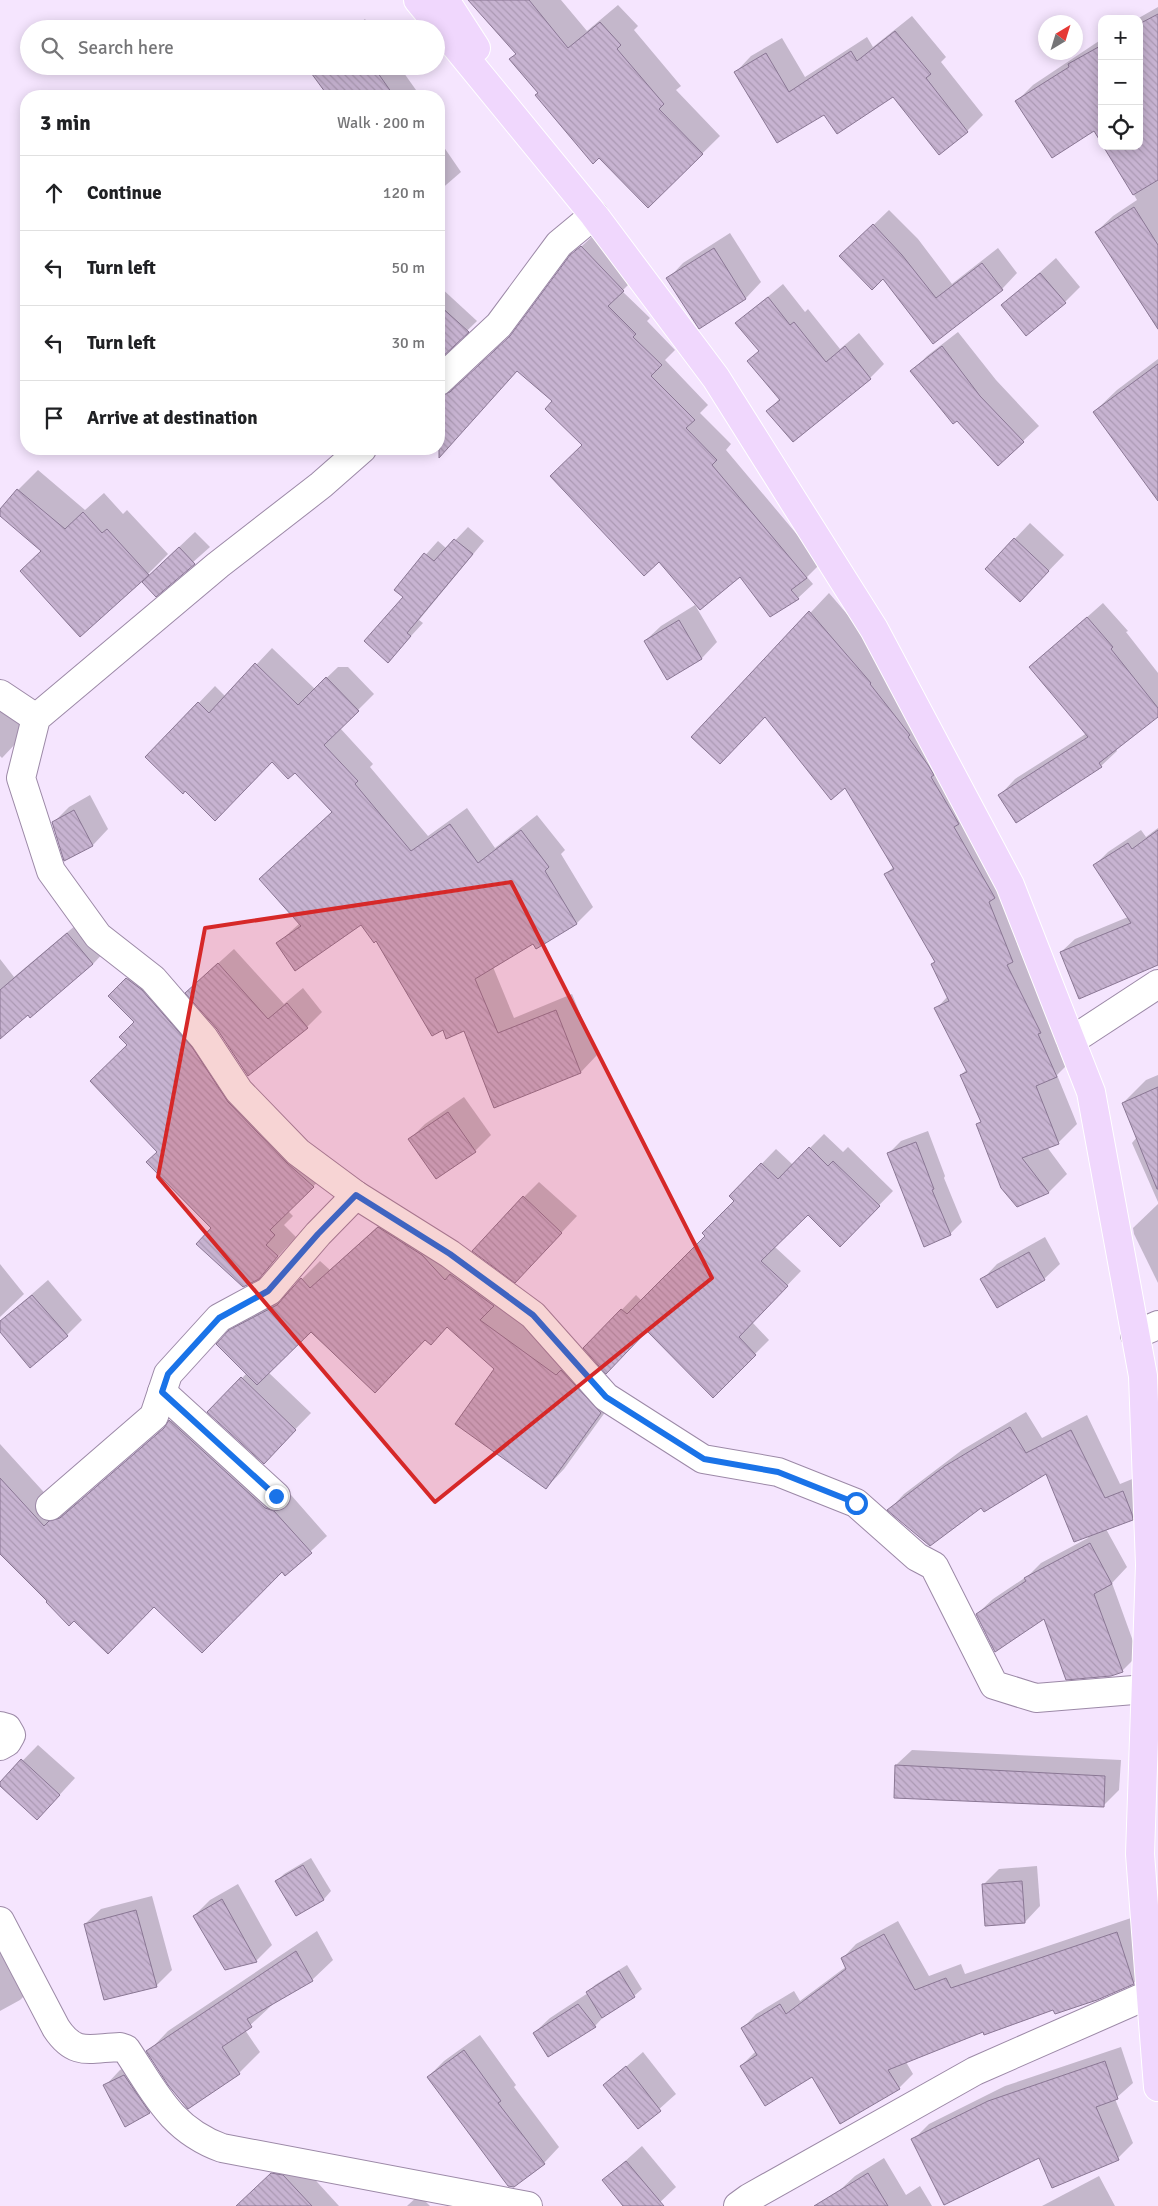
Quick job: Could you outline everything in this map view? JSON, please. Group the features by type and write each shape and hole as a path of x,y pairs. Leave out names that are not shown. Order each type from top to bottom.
{"main road":[{"path":"418,0 434,20"},
{"path":"445,0 548,158"},
{"path":"445,33 594,215 716,378 874,629 1010,885 1091,1092 1147,1330 1142,1376 1150,1565 1140,1854 1158,2087"}],"street":[{"path":"445,375 499,325 559,244 594,215"},
{"path":"355,455 321,485 218,565 36,718 20,778 51,871 98,936 153,979 204,1038 238,1091 298,1152 356,1195 450,1254 533,1315 606,1397 704,1459 778,1472 856,1503 917,1557 934,1566 994,1685 1036,1698 1146,1689"},
{"path":"0,694 36,718"},
{"path":"1071,1041 1158,984"},
{"path":"50,1506 154,1416 168,1374 219,1318 268,1291 318,1234 356,1195"},
{"path":"162,1392 276,1496"},
{"path":"0,1726 7,1728 11,1735 7,1742 0,1746"},
{"path":"0,1920 56,2028 65,2041 77,2048 120,2046 126,2049 172,2117 188,2132 204,2142 222,2148 528,2206"},
{"path":"738,2206 749,2198 975,2071 1150,1994"}],"highlighted area":[{"path":"511,882 712,1278 435,1502 158,1177 205,928"}],"building":[{"path":"468,0 529,0 568,48 600,22 621,45 617,49 664,104 659,109 703,154 648,208 599,158 593,164 535,95 538,93 509,59 516,54"},
{"path":"1158,14 1158,180 1133,195 1105,150 1143,150 1143,22"},
{"path":"895,31 931,74 926,78 968,132 939,155 893,97 837,134 824,115 777,143 734,72 766,53 789,92 851,51 857,61"},
{"path":"1098,47 1098,138 1094,131 1052,158 1015,101 1069,67 1068,64 1075,60 1083,60 1083,56"},
{"path":"313,75 379,75 390,90 324,90"},
{"path":"1134,207 1158,245 1158,329 1095,232"},
{"path":"873,224 902,255 936,298 982,263 1003,290 933,344 883,279 872,290 839,256"},
{"path":"581,246 624,291 608,306 636,334 633,337 662,365 651,376 695,420 686,428 717,460 712,465 807,578 791,590 799,599 770,617 740,577 700,610 659,562 644,576 550,476 582,445 545,409 552,401 517,371 445,451 445,394 450,392 510,336 570,255"},
{"path":"714,248 746,299 699,329 666,278"},
{"path":"1040,273 1066,303 1026,336 1001,305"},
{"path":"768,297 790,325 794,322 826,362 845,346 871,379 793,442 766,411 780,400 747,361 759,351 735,323"},
{"path":"445,310 469,332 445,354"},
{"path":"942,346 980,396 1024,442 998,466 957,421 953,424 910,371"},
{"path":"1158,364 1158,501 1093,412"},
{"path":"17,489 65,529 83,512 102,533 107,529 149,575 80,637 20,571 41,551 0,516 0,509"},
{"path":"1014,538 1049,571 1020,602 985,569"},
{"path":"454,539 473,554 407,633 411,636 388,663 364,641 403,597 394,590 424,553 434,561"},
{"path":"179,547 195,564 156,597 142,582"},
{"path":"809,611 871,683 910,735 908,737 934,775 931,777 959,824 954,827 995,898 989,902 1013,962 1007,965 1041,1033 1038,1034 1057,1077 1036,1086 1059,1144 1022,1158 1049,1193 1017,1207 1001,1188 976,1124 981,1122 960,1075 967,1072 934,1008 949,1001 931,964 935,962 884,874 894,869 845,788 831,800 765,717 720,764 691,737"},
{"path":"1087,617 1113,647 1111,649 1158,708 1158,717 1099,763 1102,767 1016,823 998,795 1088,737 1029,667"},
{"path":"679,620 702,659 667,680 644,641"},
{"path":"255,663 298,705 326,677 359,711 324,745 358,781 355,784 411,851 450,824 478,863 521,830 549,867 545,871 577,924 536,949 533,944 475,979 498,1033 556,1010 581,1073 494,1108 464,1031 446,1039 443,1030 432,1036 376,941 374,943 361,925 295,971 276,943 301,926 259,879 332,812 295,773 288,779 272,762 215,821 185,791 183,794 145,757 198,702 209,713"},
{"path":"74,810 93,846 64,861 52,822"},
{"path":"1158,830 1158,965 1079,999 1060,952 1131,923 1093,865 1128,843 1132,849"},
{"path":"67,933 93,964 30,1018 28,1015 0,1039 0,990"},
{"path":"218,963 268,1019 287,1003 308,1028 248,1076 217,1029 185,993"},
{"path":"126,978 142,990 192,1047 228,1102 287,1163 314,1187 270,1230 275,1235 266,1245 278,1256 259,1279 243,1287 196,1244 211,1228 146,1162 157,1152 90,1081 127,1045 119,1037 134,1022 108,996"},
{"path":"1158,1087 1158,1189 1157,1189 1122,1103"},
{"path":"448,1112 476,1152 436,1179 408,1139"},
{"path":"916,1142 934,1189 932,1190 951,1235 924,1247 887,1153"},
{"path":"809,1147 828,1166 833,1161 880,1206 840,1247 808,1215 761,1261 788,1286 739,1337 756,1355 713,1398 647,1331 606,1374 583,1348 621,1309 627,1314 705,1236 702,1233 734,1201 729,1196 761,1163 778,1179"},
{"path":"523,1196 562,1233 515,1283 472,1251"},
{"path":"378,1227 422,1255 445,1280 450,1274 494,1306 480,1320 556,1375 561,1370 601,1413 546,1489 455,1424 494,1369 447,1327 431,1345 425,1340 375,1393 311,1332 257,1385 216,1344 229,1330 277,1305 301,1278 310,1288"},
{"path":"1029,1252 1045,1280 997,1308 980,1279"},
{"path":"32,1295 68,1336 30,1368 0,1332 0,1321"},
{"path":"241,1377 296,1430 264,1464 207,1412"},
{"path":"169,1420 265,1508 274,1511 312,1553 285,1576 282,1572 202,1653 154,1607 108,1654 74,1621 69,1626 0,1554 0,1478 44,1526 49,1521 60,1518 164,1428"},
{"path":"1010,1427 1026,1453 1071,1430 1105,1498 1123,1491 1133,1520 1074,1542 1046,1474 984,1512 981,1508 930,1546 887,1510 945,1466"},
{"path":"1090,1543 1112,1584 1094,1594 1123,1672 1111,1676 1066,1680 1044,1619 995,1652 976,1614 1026,1581 1024,1578"},
{"path":"21,1759 60,1795 37,1820 0,1786 0,1782"},
{"path":"895,1765 1105,1776 1104,1807 894,1798"},
{"path":"303,1865 324,1900 296,1916 275,1881"},
{"path":"1022,1881 1025,1923 985,1926 982,1884"},
{"path":"222,1899 257,1962 225,1970 193,1916"},
{"path":"136,1910 157,1987 104,2000 84,1924"},
{"path":"1117,1932 1134,1984 1097,2000 1055,2014 1053,2010 984,2035 983,2032 888,2070 900,2089 840,2124 812,2077 765,2106 740,2066 757,2055 741,2028 780,2004 786,2014 846,1969 841,1958 884,1934 915,1990 946,1978 951,1988"},
{"path":"296,1951 313,1981 247,2019 252,2027 222,2047 240,2074 188,2109 168,2085 146,2051"},
{"path":"619,1971 635,1997 602,2018 586,1992"},
{"path":"578,2004 596,2027 548,2057 533,2033"},
{"path":"464,2050 501,2101 498,2103 545,2164 514,2187 508,2186 427,2077"},
{"path":"1105,2061 1118,2099 1096,2107 1119,2160 1052,2188 1039,2158 944,2205 911,2139 988,2101"},
{"path":"626,2066 661,2111 638,2129 603,2085"},
{"path":"124,2075 150,2113 125,2127 103,2085"},
{"path":"626,2161 664,2206 623,2206 602,2180"},
{"path":"271,2173 283,2175 312,2206 236,2206"},
{"path":"868,2173 888,2206 814,2206"}],"route":[{"path":"276,1496 162,1392 168,1374 219,1318 268,1291 318,1234 356,1195 450,1254 533,1315 606,1397 704,1459 778,1472 856,1503"}]}
